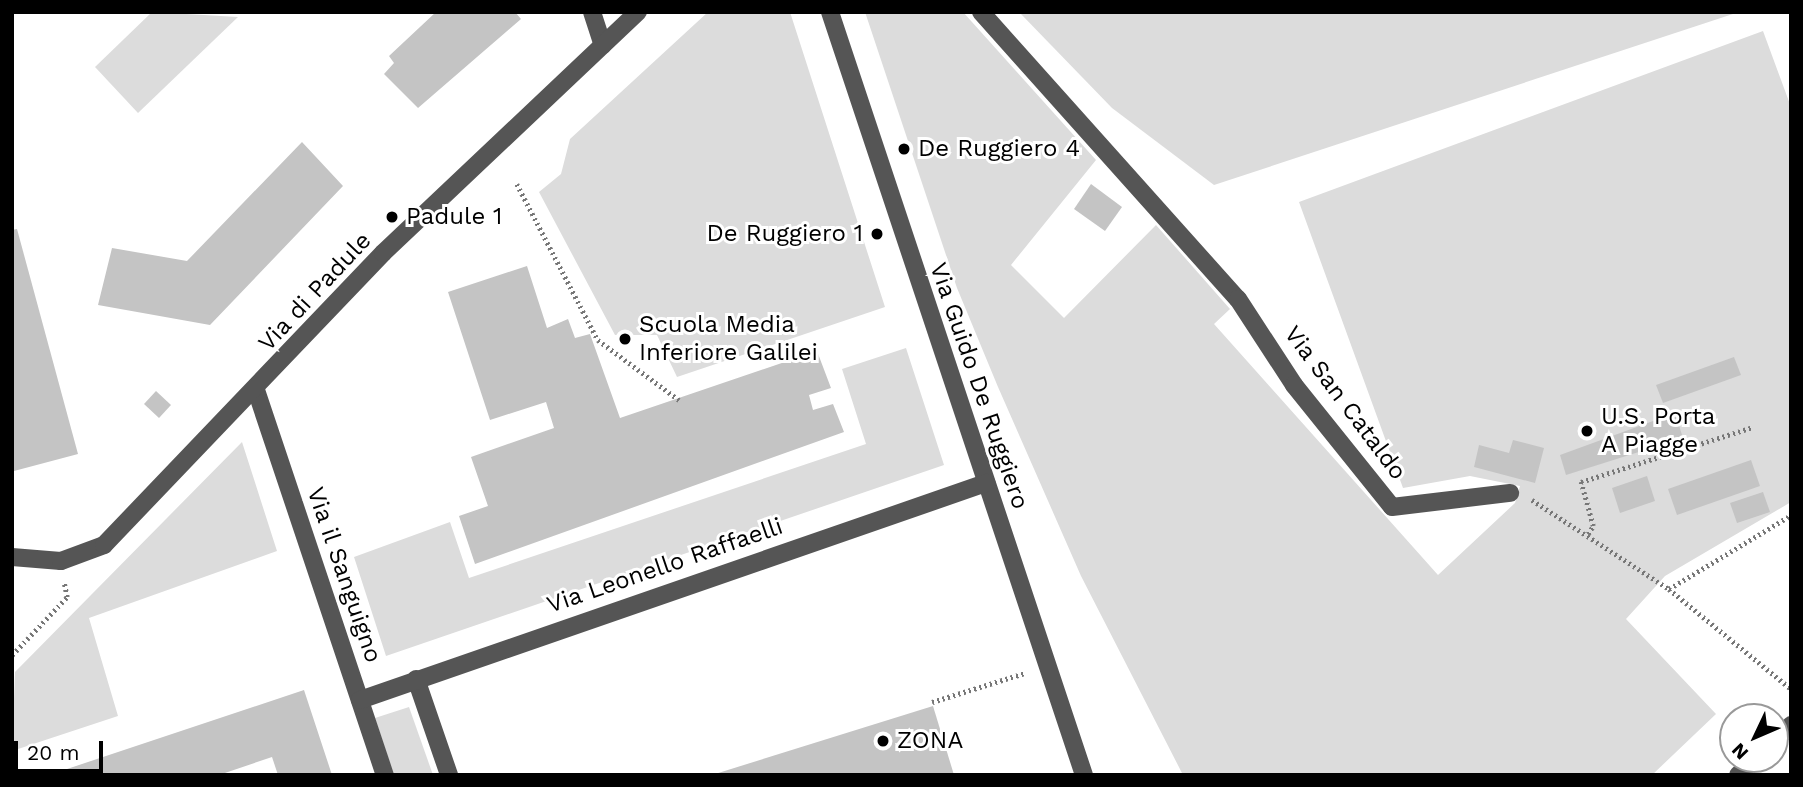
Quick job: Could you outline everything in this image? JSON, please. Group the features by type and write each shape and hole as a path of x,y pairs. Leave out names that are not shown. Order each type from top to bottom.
{"street":[{"path":"592,12 603,45"},
{"name":"Via di Padule","path":"12,557 61,561 104,545 256,390 383,253 638,12"},
{"name":"Via Guido De Ruggiero","path":"830,12 1084,775"},
{"name":"Via San Cataldo","path":"981,12 1238,299 1294,385 1392,507 1510,493"},
{"name":"Via il Sanguigno","path":"256,390 385,775"},
{"name":"Via Leonello Raffaelli","path":"360,700 986,483"},
{"name":"Via il Sanguigno","path":"416,679 449,775"}],"path":[{"path":"517,184 598,340 680,400"},
{"path":"1588,534 1592,526 1581,482 1753,427"},
{"path":"1510,493 1541,502 1669,589 1791,689"},
{"path":"1669,589 1791,515"},
{"path":"12,655 66,597 61,561"},
{"path":"932,702 1025,673"}],"shaded area":[{"path":"152,12 238,17 138,113 95,67"},
{"path":"708,12 790,12 885,307 677,377 657,335 615,335 539,192 561,174 570,139"},
{"name":"U.S. Porta A Piagge","path":"865,12 963,12 1096,160 1011,265 1064,318 1156,225 1230,309 1214,324 1438,575 1515,503 1520,486 1470,476 1403,488 1299,202 1763,31 1791,107 1791,502 1665,576 1626,619 1716,714 1652,775 1183,775 1081,576 998,387 957,288"},
{"path":"1019,12 1739,12 1214,185 1112,108"},
{"path":"906,348 944,465 386,656 354,557 450,522 469,578 866,444 842,369"},
{"path":"242,442 277,551 89,618 118,716 12,751 15,672"},
{"path":"409,707 433,775 394,775 375,718"}],"building":[{"path":"436,12 515,12 521,19 418,108 384,74 394,63 389,56"},
{"path":"302,142 343,186 210,325 98,305 112,248 187,261"},
{"path":"1091,184 1122,207 1105,231 1074,209"},
{"path":"17,229 78,454 14,471 12,230"},
{"path":"527,266 547,328 568,319 575,338 590,334 620,418 817,351 831,388 809,395 813,410 833,404 844,432 475,564 459,516 488,506 471,457 554,428 546,402 490,420 448,292"},
{"path":"1734,357 1741,375 1663,403 1656,385"},
{"path":"156,391 171,405 159,418 144,404"},
{"path":"1675,413 1683,438 1566,475 1560,455"},
{"path":"1513,440 1544,448 1535,483 1474,467 1479,445 1509,453"},
{"path":"1751,460 1760,486 1677,515 1668,489"},
{"path":"1647,476 1655,501 1620,513 1612,488"},
{"path":"1763,492 1770,512 1737,523 1730,503"},
{"path":"304,690 332,775 278,775 272,757 219,775 49,775"},
{"name":"ZONA","path":"933,706 954,775 715,775 715,774"}],"place":[{"name":"De Ruggiero 4","path":"904,149"},
{"name":"Padule 1","path":"392,217"},
{"name":"De Ruggiero 1","path":"877,234"},
{"name":"Scuola Media Inferiore Galilei","path":"625,339"},
{"name":"U.S. Porta A Piagge","path":"1587,431"},
{"name":"ZONA","path":"883,741"}]}
